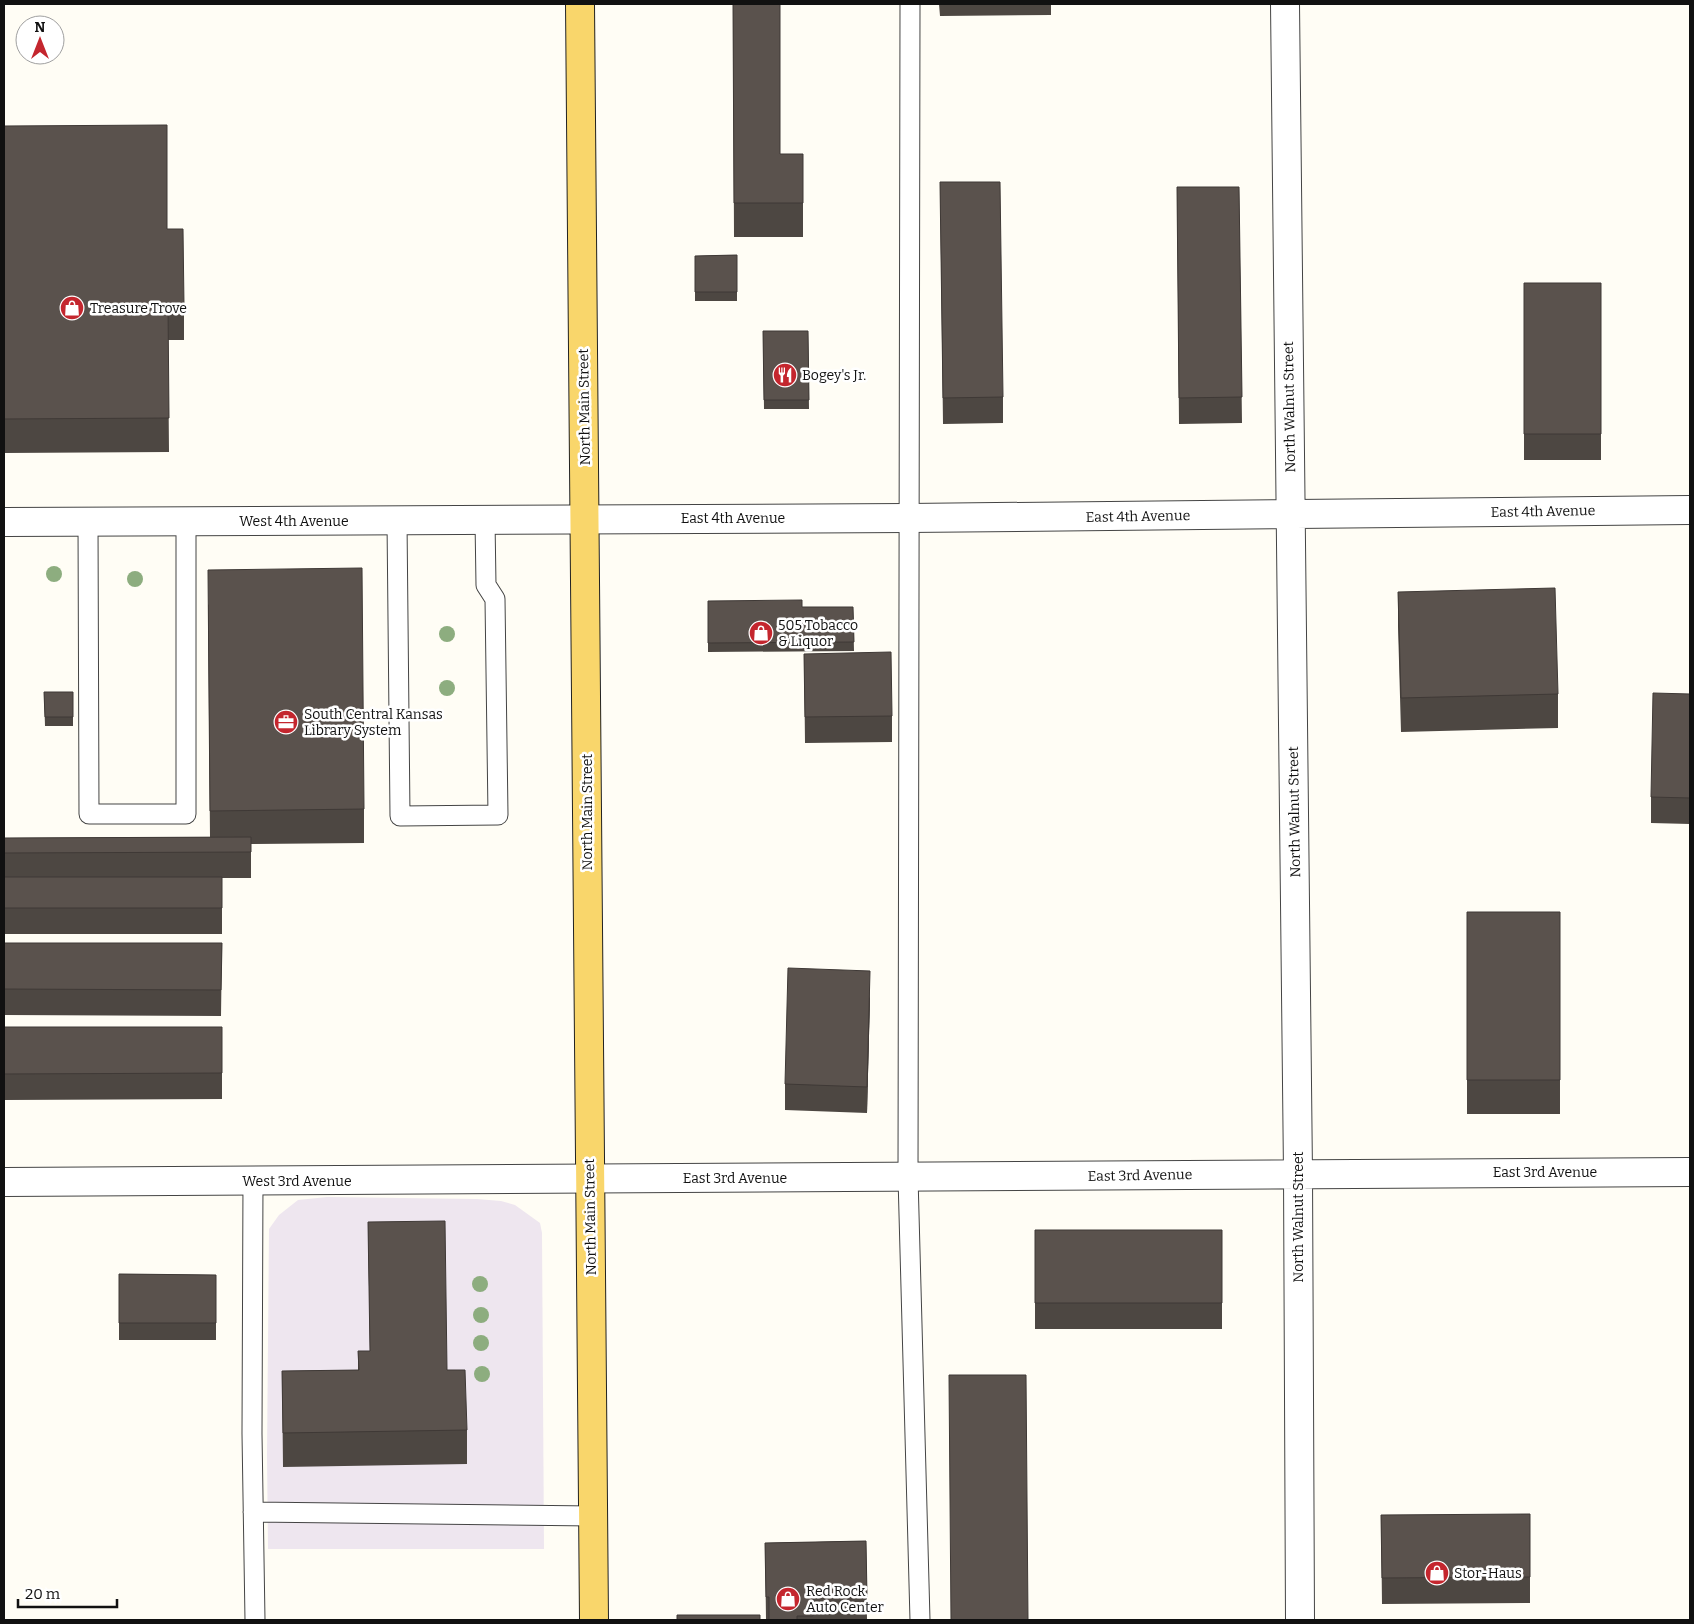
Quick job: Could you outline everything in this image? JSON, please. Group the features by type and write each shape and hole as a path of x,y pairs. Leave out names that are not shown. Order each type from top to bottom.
{"main road":[{"name":"North Main Street","path":"580,4 594,1620"}],"street":[{"name":"North Walnut Street","path":"1285,4 1298,1173 1300,1620"},
{"name":"East 4th Avenue","path":"585,519 908,518 1690,510"},
{"name":"West 4th Avenue","path":"4,522 585,519"},
{"name":"East 3rd Avenue","path":"589,1180 1298,1173 1690,1172"},
{"name":"West 3rd Avenue","path":"4,1182 589,1180"}],"lane":[{"path":"910,4 908,1177 920,1620"},
{"path":"397,521 400,816 498,815 495,599 486,585 485,520"},
{"path":"88,522 89,814 186,814 186,522"},
{"path":"253,1181 256,1620"},
{"path":"254,1512 593,1516"}],"shaded area":[{"path":"327,1197 501,1201 515,1205 540,1223 542,1233 544,1549 268,1549 269,1229 279,1215 298,1200"}],"building":[{"path":"733,4 780,4 780,154 803,154 803,203 734,203"},
{"path":"167,125 167,229 183,229 184,306 168,306 169,418 4,419 4,126"},
{"path":"940,182 1000,182 1003,397 943,398"},
{"path":"1177,187 1239,187 1242,397 1179,398"},
{"path":"737,255 737,292 695,292 695,256"},
{"path":"1524,283 1601,283 1601,434 1524,434"},
{"path":"763,331 808,331 809,400 764,400"},
{"path":"362,568 364,809 210,811 208,570"},
{"path":"1555,588 1558,694 1401,698 1398,592"},
{"path":"802,600 802,607 853,607 854,642 708,643 708,601"},
{"path":"891,652 892,716 805,717 804,654"},
{"path":"44,692 73,692 73,717 45,717"},
{"path":"1653,693 1690,694 1690,798 1651,797"},
{"path":"251,837 251,852 4,853 4,838"},
{"path":"4,877 222,877 222,908 4,908"},
{"path":"1467,912 1560,912 1560,1080 1467,1080"},
{"path":"4,943 222,943 221,990 4,989"},
{"path":"788,968 870,971 867,1087 785,1084"},
{"path":"4,1027 222,1027 222,1073 4,1074"},
{"path":"445,1221 447,1370 465,1370 467,1430 283,1433 282,1371 359,1370 358,1351 370,1351 368,1222"},
{"path":"1035,1230 1222,1230 1222,1303 1035,1303"},
{"path":"119,1274 216,1275 216,1323 119,1323"},
{"path":"949,1375 1026,1375 1028,1620 951,1620"},
{"path":"1530,1514 1530,1577 1382,1578 1381,1515"},
{"path":"866,1541 867,1597 813,1598 813,1616 797,1616 797,1620 769,1620 769,1597 766,1597 765,1543"},
{"path":"677,1615 760,1615 760,1620 677,1620"}],"place":[{"name":"Treasure Trove","path":"72,308"},
{"name":"Bogey's Jr.","path":"785,375"},
{"name":"505 Tobacco & Liquor","path":"761,633"},
{"name":"South Central Kansas Library System","path":"286,722"},
{"name":"Stor-Haus","path":"1437,1573"},
{"name":"Red Rock Auto Center","path":"788,1599"}]}
